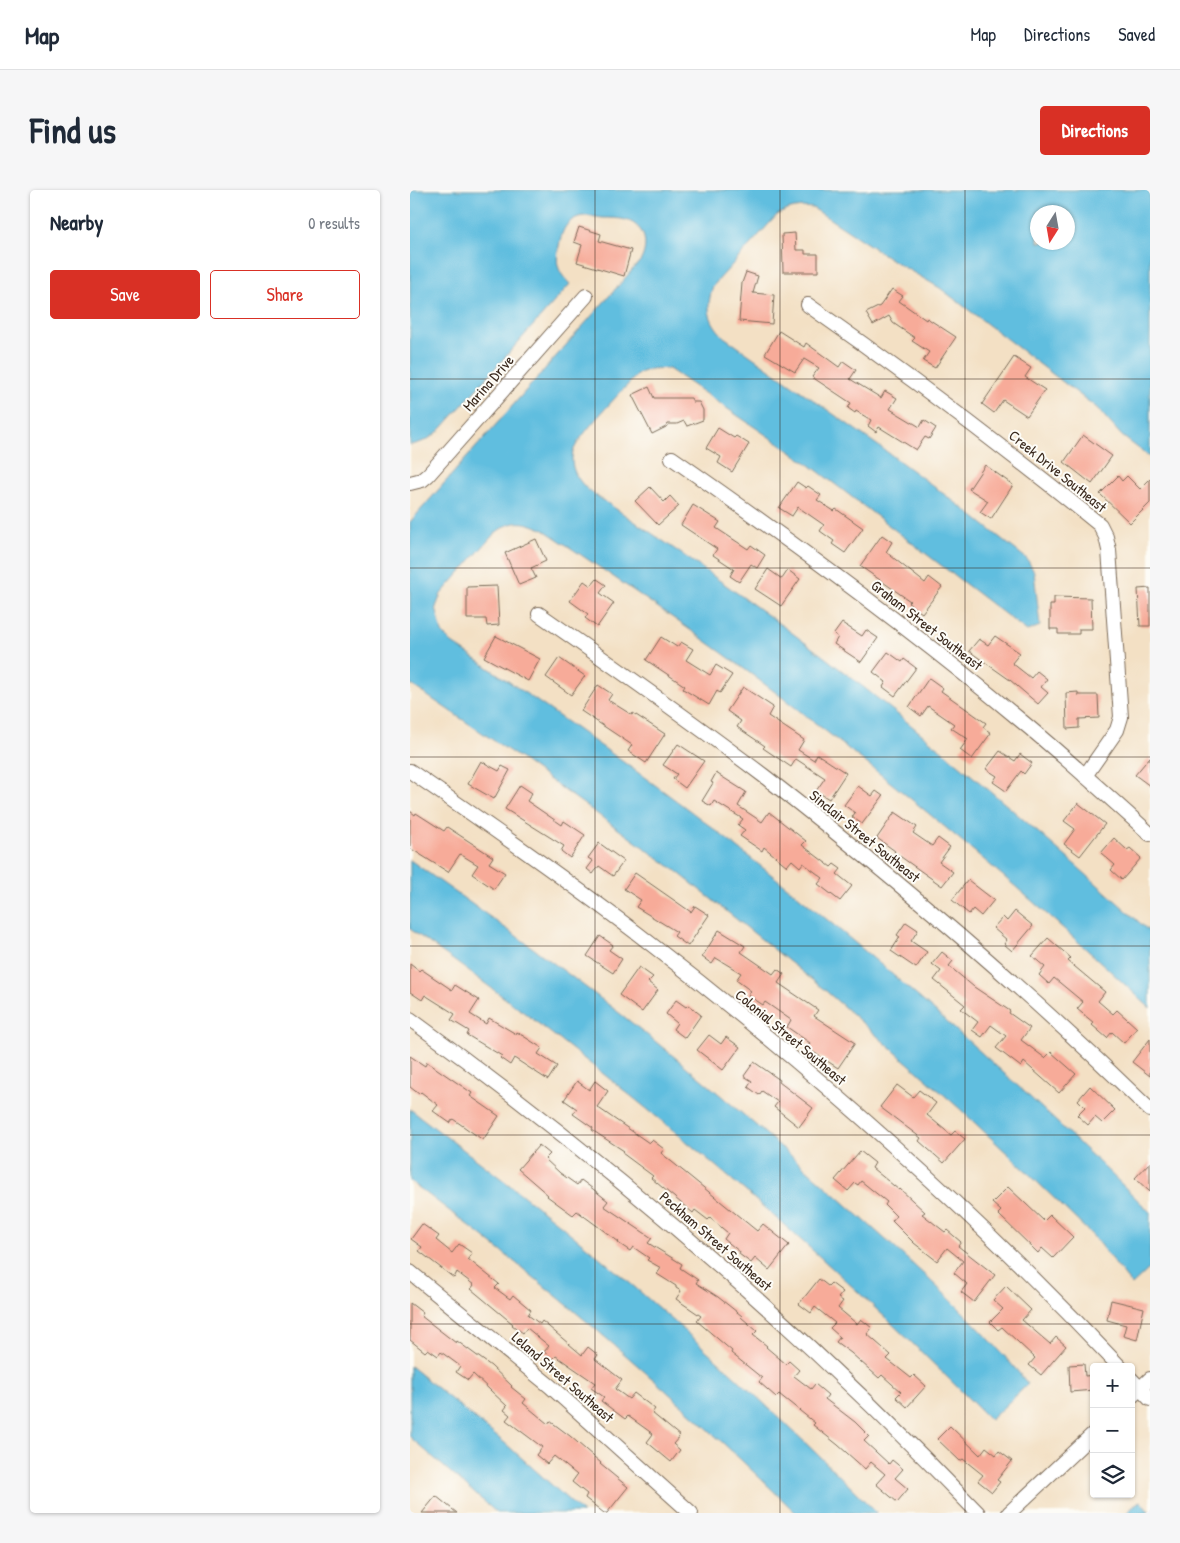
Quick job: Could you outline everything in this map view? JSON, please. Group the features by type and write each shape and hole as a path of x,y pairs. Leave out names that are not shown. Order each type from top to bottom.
{"street":[{"name":"Marina Drive","path":"410,483 422,480 428,475 586,296"},
{"name":"Creek Drive Southeast","path":"808,305 956,411 1100,525 1106,537 1109,550 1120,718 1117,730 1084,776"},
{"name":"Graham Street Southeast","path":"672,458 892,617 1020,720 1150,834"},
{"name":"Sinclair Street Southeast","path":"539,614 700,728 870,861 1005,976 1150,1110"},
{"name":"Colonial Street Southeast","path":"410,771 578,889 690,975 777,1046 870,1126 967,1214 1116,1363"},
{"name":"Peckham Street Southeast","path":"410,1019 571,1140 708,1255 841,1376 978,1513"},
{"name":"Leland Street Southeast","path":"410,1272 550,1386 691,1513"},
{"path":"1138,1386 1150,1399"},
{"path":"1009,1513 1090,1437"}],"water":[{"path":"410,190 1150,190 1150,457 1122,436 1097,408 940,288 897,263 813,208 794,208 777,215 713,286 709,301 711,319 724,337 890,454 1027,559 1034,572 1040,626 1027,631 806,462 669,369 653,369 638,374 583,435 573,452 572,463 575,473 588,490 668,544 825,657 996,796 1150,932 1150,1008 1015,886 827,732 692,631 544,530 524,523 512,524 500,529 441,594 436,607 442,633 452,643 660,788 796,894 932,1009 1107,1170 1150,1212 1150,1268 1132,1285 1093,1236 1025,1170 959,1108 826,991 675,870 521,759 410,684 410,522 641,260 645,242 641,231 632,223 623,219 583,216 572,220 562,234 557,258 560,271 570,284 441,429 427,440 410,445"},
{"path":"410,860 520,938 601,999 734,1107 938,1287 985,1334 1028,1384 990,1420 853,1288 711,1162 563,1042 410,929"},
{"path":"410,1109 536,1206 638,1290 759,1399 877,1513 796,1513 704,1425 609,1340 461,1219 410,1181"},
{"path":"410,1366 506,1444 583,1513 497,1513 410,1437"},
{"path":"1140,1501 1150,1513 1126,1513"}],"building":[{"path":"579,227 601,234 599,241 631,250 624,276 577,262 582,245 574,242"},
{"path":"795,233 796,250 805,250 805,254 818,254 818,272 783,272 782,234"},
{"path":"746,272 758,276 753,293 774,295 772,324 739,321 742,283"},
{"path":"892,289 903,296 899,301 926,320 927,318 956,337 935,368 923,361 929,352 912,341 915,338 893,323 889,316 873,325 866,313 880,306"},
{"path":"779,331 804,347 806,343 839,367 843,361 856,370 850,379 881,398 885,391 897,398 890,409 920,427 924,420 936,428 929,439 925,437 916,450 879,427 876,432 868,426 871,420 848,408 851,403 812,377 819,368 804,359 795,372 765,354"},
{"path":"1014,357 1031,368 1025,377 1045,390 1027,416 1003,400 994,413 982,404"},
{"path":"649,387 654,398 691,398 693,402 699,402 703,410 703,420 687,426 684,421 677,424 668,424 652,434 632,395"},
{"path":"718,428 734,438 736,436 749,444 732,472 718,463 721,457 706,448"},
{"path":"1083,435 1112,456 1092,484 1064,462"},
{"path":"985,465 1013,485 991,519 980,512 988,501 969,489"},
{"path":"1118,476 1122,481 1127,476 1140,489 1150,479 1150,503 1130,523 1100,494"},
{"path":"797,482 806,488 808,486 821,495 817,500 834,511 836,509 863,528 845,553 832,544 834,541 820,531 824,525 798,507 792,516 779,508"},
{"path":"650,487 664,502 670,496 679,506 658,525 635,501"},
{"path":"693,505 720,522 716,528 748,549 751,545 765,555 757,568 751,564 739,582 730,576 734,569 713,555 717,549 681,525"},
{"path":"882,535 892,542 886,552 925,583 929,577 942,587 922,613 908,603 910,601 860,566"},
{"path":"536,539 546,561 531,568 536,578 519,585 505,553"},
{"path":"768,569 782,579 788,570 800,579 781,606 755,589"},
{"path":"597,579 606,585 600,593 614,603 597,627 585,618 588,614 570,601 584,581 591,586"},
{"path":"497,586 499,625 487,626 486,619 467,619 467,587"},
{"path":"1150,588 1150,626 1140,626 1138,589"},
{"path":"1054,597 1091,598 1092,629 1079,629 1079,634 1058,634 1058,629 1050,629 1050,605 1054,605"},
{"path":"842,623 862,636 866,630 878,638 861,662 834,644 838,637 834,634"},
{"path":"496,636 540,659 528,681 484,657"},
{"path":"995,636 1020,653 1012,663 1031,678 1037,671 1047,679 1041,687 1048,693 1038,704 1010,680 969,651 979,639 988,645"},
{"path":"661,637 677,647 681,642 693,649 686,660 710,675 716,665 732,675 720,693 717,691 709,705 683,689 685,686 646,660"},
{"path":"888,652 902,662 904,659 916,668 895,696 883,687 886,682 873,672"},
{"path":"559,658 585,676 571,695 546,677"},
{"path":"929,678 943,688 941,691 986,723 983,727 991,733 972,759 960,750 968,739 951,728 954,724 928,706 921,716 909,707"},
{"path":"598,685 612,694 608,700 632,715 633,713 665,734 646,763 628,751 632,745 581,711"},
{"path":"743,687 773,707 768,716 804,740 798,750 814,760 817,754 846,773 829,799 816,791 825,778 796,759 791,767 737,727 741,721 727,711"},
{"path":"1078,692 1078,695 1098,695 1099,718 1079,719 1079,728 1067,729 1066,693"},
{"path":"678,744 704,761 685,788 673,779 677,774 663,765"},
{"path":"1000,751 1015,761 1020,754 1032,763 1024,774 1021,771 1006,791 993,782 997,776 986,769"},
{"path":"1150,757 1150,786 1135,775"},
{"path":"481,761 499,771 502,766 510,770 494,799 468,784"},
{"path":"716,773 746,792 738,806 762,822 769,812 806,841 802,845 831,867 834,864 841,869 837,874 852,886 840,901 818,884 823,878 803,863 800,867 792,860 787,866 764,847 762,851 740,836 745,830 738,825 743,819 714,801 711,806 702,801 713,783 711,782"},
{"path":"520,785 532,793 527,801 562,825 564,821 585,835 570,858 561,851 564,846 505,809"},
{"path":"858,786 872,796 876,791 883,796 862,824 852,817 855,813 844,805"},
{"path":"1078,803 1105,824 1080,856 1064,844 1075,829 1064,821"},
{"path":"410,811 444,831 447,827 493,857 489,863 505,873 494,889 472,874 478,865 460,854 448,872 410,848"},
{"path":"895,812 917,827 913,833 932,846 938,838 950,847 939,862 953,872 942,886 877,838"},
{"path":"1114,838 1127,850 1130,848 1141,858 1122,880 1111,870 1115,865 1101,853"},
{"path":"599,843 624,861 613,876 599,866 593,874 587,869 593,861 588,858"},
{"path":"635,873 691,912 695,906 709,915 688,946 674,936 677,932 636,907 641,900 624,889"},
{"path":"968,880 994,900 981,916 973,909 969,914 952,900"},
{"path":"1015,911 1033,926 1012,951 1004,944 1007,940 993,928 1003,917 1007,921"},
{"path":"906,922 918,930 911,941 927,952 916,968 891,951 900,937 897,935"},
{"path":"719,930 745,946 741,952 773,974 777,969 784,974 778,983 818,1010 814,1016 855,1043 838,1068 807,1048 810,1043 787,1027 791,1020 765,1002 763,1005 748,995 751,991 736,980 741,973 716,958 712,964 702,957"},
{"path":"600,936 613,945 609,950 622,959 613,973 587,956"},
{"path":"1048,938 1071,958 1068,961 1105,992 1098,1001 1113,1014 1117,1010 1137,1028 1124,1043 1112,1032 1107,1038 1092,1025 1094,1023 1077,1009 1083,1002 1054,978 1049,984 1039,975 1045,967 1032,956"},
{"path":"942,952 953,961 949,966 1030,1028 1021,1040 1045,1058 1051,1052 1076,1074 1059,1093 1024,1062 1021,1067 996,1048 1006,1036 991,1025 982,1037 972,1030 978,1022 961,1009 965,1005 934,980 941,971 932,964"},
{"path":"410,964 419,971 421,969 452,990 455,985 479,1000 470,1014 486,1024 489,1018 516,1034 517,1032 542,1048 538,1054 557,1066 548,1080 514,1058 510,1065 500,1058 502,1056 467,1035 469,1031 451,1020 455,1014 425,995 422,1000 410,992"},
{"path":"639,967 653,977 648,982 658,990 642,1012 619,995"},
{"path":"676,1000 686,1007 688,1005 701,1015 685,1038 673,1029 677,1023 666,1014"},
{"path":"709,1035 721,1044 726,1037 740,1047 723,1070 697,1050"},
{"path":"1150,1039 1150,1076 1132,1062"},
{"path":"410,1056 425,1066 427,1062 472,1093 470,1096 499,1116 483,1140 453,1119 450,1123 433,1111 438,1105 421,1092 419,1094 410,1087"},
{"path":"754,1062 780,1080 779,1082 813,1108 799,1127 774,1107 778,1102 762,1091 759,1095 748,1087 752,1081 744,1076"},
{"path":"577,1081 589,1090 595,1081 608,1091 597,1107 649,1143 652,1140 664,1149 661,1153 757,1231 763,1224 789,1245 769,1270 755,1258 751,1263 739,1254 740,1252 724,1239 728,1233 710,1218 708,1220 695,1210 693,1213 651,1178 653,1176 622,1153 624,1151 592,1130 593,1128 573,1114 577,1109 564,1100"},
{"path":"897,1085 913,1097 919,1090 936,1103 927,1115 951,1135 955,1131 965,1139 944,1163 919,1141 921,1138 880,1107"},
{"path":"1090,1086 1115,1110 1102,1123 1095,1117 1088,1125 1077,1115 1085,1107 1078,1100"},
{"path":"539,1145 550,1154 545,1159 560,1173 577,1185 581,1180 593,1189 608,1201 604,1206 652,1238 648,1243 682,1264 680,1268 698,1280 696,1283 742,1316 757,1331 753,1335 786,1364 789,1361 799,1370 794,1376 811,1389 815,1384 828,1395 825,1399 855,1422 869,1436 864,1441 889,1464 892,1460 903,1469 895,1478 908,1489 897,1502 876,1484 885,1474 871,1462 865,1469 813,1425 815,1423 779,1394 776,1397 759,1382 762,1378 731,1353 732,1351 697,1321 701,1316 676,1299 681,1291 657,1274 661,1268 647,1260 649,1258 633,1247 630,1251 618,1243 577,1211 573,1215 547,1196 518,1169"},
{"path":"860,1151 875,1163 872,1168 900,1189 925,1212 922,1214 945,1232 947,1230 961,1242 958,1246 995,1275 974,1302 961,1292 967,1284 954,1273 963,1261 947,1248 937,1261 914,1243 892,1221 896,1216 885,1205 887,1202 861,1181 858,1185 855,1183 848,1191 835,1180"},
{"path":"1150,1162 1150,1192 1135,1178"},
{"path":"1008,1187 1044,1221 1050,1215 1073,1237 1053,1258 1042,1248 1038,1253 998,1214 1001,1211 992,1203"},
{"path":"422,1224 439,1236 436,1240 452,1253 459,1244 472,1253 468,1259 499,1284 495,1288 510,1299 513,1295 531,1310 528,1315 540,1324 542,1321 582,1355 588,1347 598,1355 595,1359 622,1380 615,1389 629,1399 634,1393 655,1409 652,1413 680,1436 673,1444 680,1450 671,1462 647,1442 653,1434 628,1416 625,1419 601,1401 604,1397 591,1388 595,1383 556,1356 553,1359 544,1352 549,1346 527,1328 523,1333 512,1325 471,1289 474,1285 457,1272 454,1278 419,1251 422,1247 411,1239"},
{"path":"819,1279 828,1286 831,1283 843,1292 838,1298 843,1301 838,1308 857,1324 861,1319 872,1328 867,1334 891,1355 887,1359 911,1378 914,1375 926,1386 907,1407 896,1397 901,1392 882,1375 879,1378 836,1342 840,1337 830,1328 835,1323 815,1307 811,1313 799,1304"},
{"path":"1006,1286 1031,1310 1022,1320 1050,1344 1056,1337 1066,1346 1041,1375 1029,1365 1035,1358 1002,1327 998,1330 990,1322 1003,1309 993,1300"},
{"path":"1111,1300 1144,1308 1137,1340 1123,1336 1126,1325 1107,1320"},
{"path":"410,1303 423,1313 421,1316 456,1343 457,1341 491,1366 511,1387 526,1399 523,1403 548,1424 550,1421 570,1436 628,1487 607,1513 604,1513 585,1498 587,1494 572,1482 577,1475 554,1456 547,1464 536,1455 542,1447 506,1420 510,1415 504,1410 507,1406 473,1374 468,1380 456,1372 460,1366 441,1352 438,1356 428,1349 425,1352 410,1340"},
{"path":"1084,1364 1085,1376 1090,1375 1090,1390 1070,1392 1069,1365"},
{"path":"950,1426 980,1455 986,1447 996,1455 999,1451 1012,1461 997,1480 1000,1482 992,1492 978,1481 983,1475 963,1459 960,1461 937,1439"},
{"path":"436,1496 457,1513 422,1513"}]}
